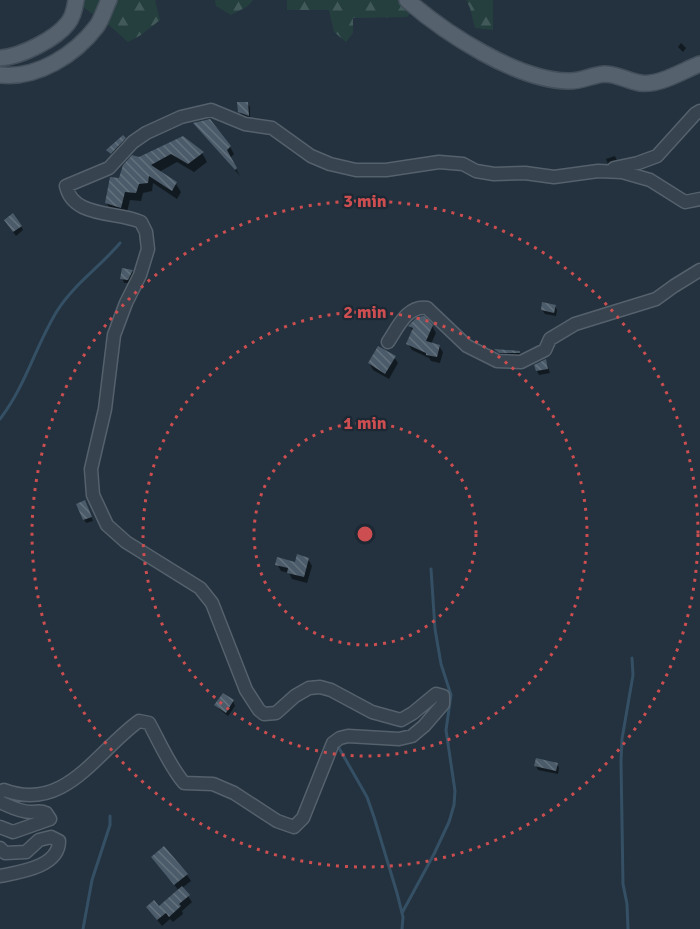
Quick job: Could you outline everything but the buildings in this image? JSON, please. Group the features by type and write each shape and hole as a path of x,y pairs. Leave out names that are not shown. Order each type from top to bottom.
{"main road":[{"path":"0,58 39,46 69,23 75,8 75,0"},
{"path":"0,75 34,72 70,53 98,25 109,0"},
{"path":"407,0 432,22 503,63 548,79 570,81 604,74 641,83 654,83 700,64"}],"street":[{"path":"0,792 4,790 15,794 40,796 68,784 126,730 139,721 149,723 174,770 184,783 213,784 234,793 277,821 294,827 303,818 333,743 348,736 399,739 412,736 424,726 442,704 443,696 436,694 401,720 372,712 331,690 320,687 309,688 295,696 276,713 264,714 246,690 212,603 200,588 126,542 107,525 93,495 91,469 105,409 114,334 140,274 148,249 146,232 141,222 129,216 82,208 71,199 66,186 110,168 133,142 146,133 181,117 211,110 245,124 272,128 311,156 330,164 356,170 386,170 439,162 463,164 476,171 494,174 525,173 554,177 623,167 657,156 700,111"},
{"path":"598,171 622,172 650,180 685,202 700,199"},
{"path":"388,342 409,312 421,307 427,308 467,346 497,361 521,362 544,351 550,339 575,324 656,299 700,270"},
{"path":"0,802 30,812 41,810 50,819 13,832 0,827"},
{"path":"0,848 5,853 26,852 39,840 45,838 51,837 59,841 59,846 52,857 38,866 0,876"}],"green space":[{"path":"73,0 157,0 155,1 160,20 128,42"},
{"path":"215,0 253,0 248,6 231,15 216,6"},
{"path":"287,0 421,0 407,17 353,18 353,33 346,42 334,32 329,10 287,10"},
{"path":"466,0 493,0 493,30 475,28"}],"waterway":[{"path":"0,419 17,393 57,311 71,292 120,243"},
{"path":"402,913 434,854 454,805 455,791 446,730 451,695 441,664 435,629 431,569"},
{"path":"628,929 623,884 621,761 622,739 633,675 632,658"},
{"path":"339,748 367,797 374,817 397,893 403,917 402,929"},
{"path":"83,929 92,880 110,825 110,816"}]}
